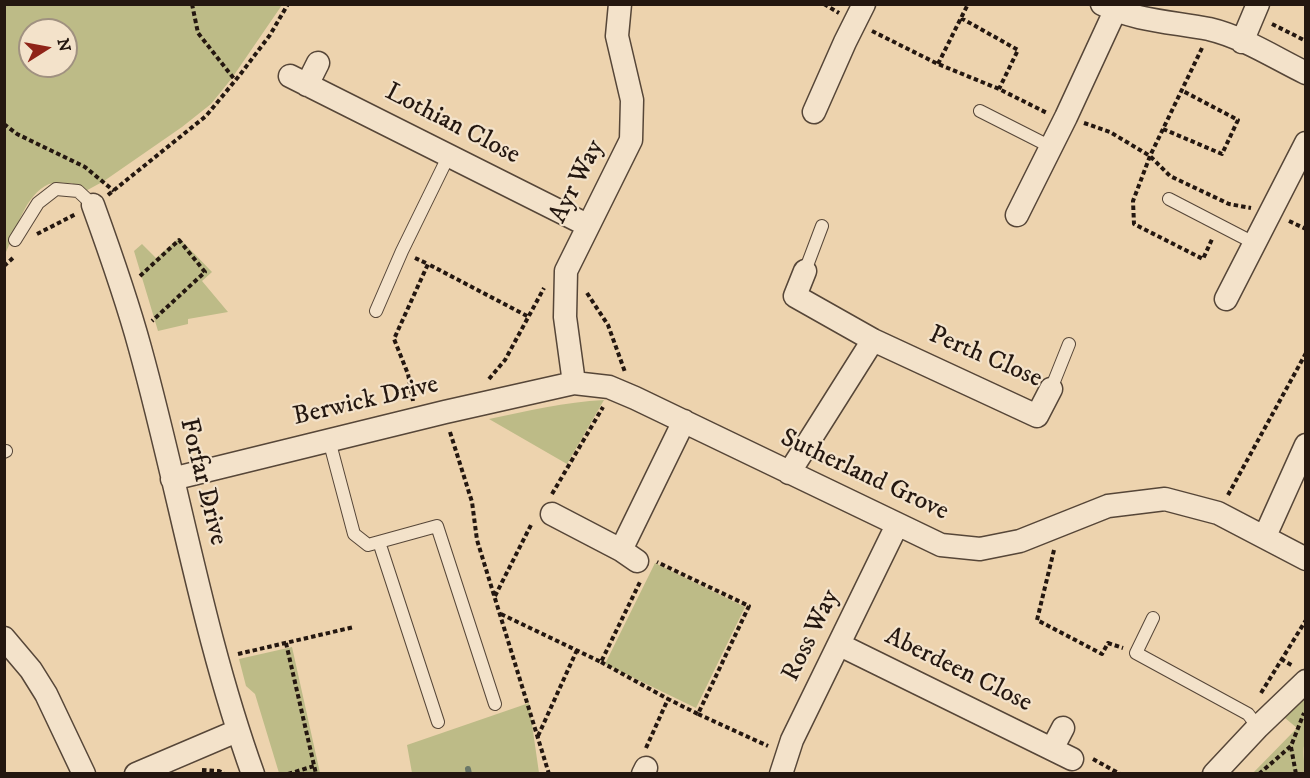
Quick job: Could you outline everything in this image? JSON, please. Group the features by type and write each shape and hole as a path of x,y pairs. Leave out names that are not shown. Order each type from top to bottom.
{"street":[{"name":"Ayr Way","path":"574,383 565,317 566,271 631,140 632,100 617,36 620,4"},
{"path":"1242,42 1258,4"},
{"path":"1017,215 1065,119 1108,8 1153,20 1211,30 1242,42 1305,73"},
{"path":"814,112 860,13"},
{"name":"Lothian Close","path":"318,63 299,81 587,225"},
{"path":"1226,299 1305,143"},
{"name":"Forfar Drive","path":"93,206 140,347 214,647 237,731 253,774"},
{"name":"Perth Close","path":"805,271 795,296 873,340 1037,416 1051,389"},
{"path":"789,473 873,340"},
{"name":"Berwick Drive","path":"172,478 574,383"},
{"name":"Sutherland Grove","path":"574,383 609,387 634,398 940,545 980,549 1020,541 1108,506 1165,499 1218,513 1305,559"},
{"path":"546,510 638,562 684,421"},
{"path":"1265,536 1305,446"},
{"name":"Ross Way","path":"784,764 792,740 897,525"},
{"path":"4,638 46,694 84,774"},
{"name":"Aberdeen Close","path":"840,645 1072,759"},
{"path":"1214,774 1305,681"},
{"path":"1052,749 1063,728"},
{"path":"136,774 237,731"}],"lane":[{"path":"980,111 1051,147"},
{"path":"376,311 402,251 449,155"},
{"path":"18,245 39,203 56,189 78,191 93,206"},
{"path":"1169,199 1254,243"},
{"name":"Perth Close","path":"805,271 822,226"},
{"name":"Perth Close","path":"1051,389 1069,345"},
{"path":"330,440 354,534 368,545 436,526 495,704"},
{"path":"379,542 438,722"},
{"path":"1153,618 1136,653 1248,714 1258,727"}],"path":[{"path":"192,4 198,33 236,81"},
{"path":"29,242 38,234 93,206 206,116 236,81 270,35 288,4"},
{"path":"824,4 860,13 938,64 1065,119 1110,132 1150,156 1170,176 1229,204 1270,212 1305,229"},
{"path":"938,64 968,4"},
{"path":"961,18 1018,50 999,89"},
{"path":"1150,156 1211,30"},
{"path":"1163,129 1222,154 1238,120 1181,90"},
{"path":"4,124 17,134 85,167 114,191"},
{"path":"138,277 179,240 205,272 152,321"},
{"path":"4,266 18,245"},
{"path":"416,419 408,374 394,339 428,264 529,317"},
{"path":"484,384 505,360 554,269 566,271 581,285 608,325 634,398"},
{"path":"1218,513 1305,354"},
{"path":"495,596 532,522 546,510 605,403 595,405"},
{"path":"445,412 472,502 477,540 549,774"},
{"path":"1061,526 1036,620 1102,654 1108,643 1136,653"},
{"path":"601,662 638,562 749,606 698,714"},
{"path":"501,614 601,662 698,714 784,764"},
{"path":"233,655 354,627"},
{"path":"286,643 316,774"},
{"path":"538,737 577,650"},
{"path":"644,764 668,699"},
{"path":"1259,774 1291,746 1305,709"},
{"path":"1291,746 1296,774"},
{"path":"1072,759 1086,756 1120,774"},
{"path":"288,774 314,766"},
{"path":"198,771 204,769 225,774"}],"shaded area":[{"path":"5,5 282,5 232,78 211,104 104,181 82,193 72,183 51,183 34,196 22,214 6,252"},
{"path":"179,238 212,272 202,281 228,312 188,319 188,324 158,331 134,251 142,244 156,258"},
{"path":"604,400 567,464 489,419 560,405"},
{"path":"655,563 745,607 696,708 605,664"},
{"path":"292,647 320,773 279,773 255,694 246,686 239,659"},
{"path":"1305,695 1306,740 1303,752 1305,773 1252,774 1297,728 1285,718"},
{"path":"529,703 539,773 412,773 407,745"}],"waterway":[{"path":"468,769 469,774"}]}
